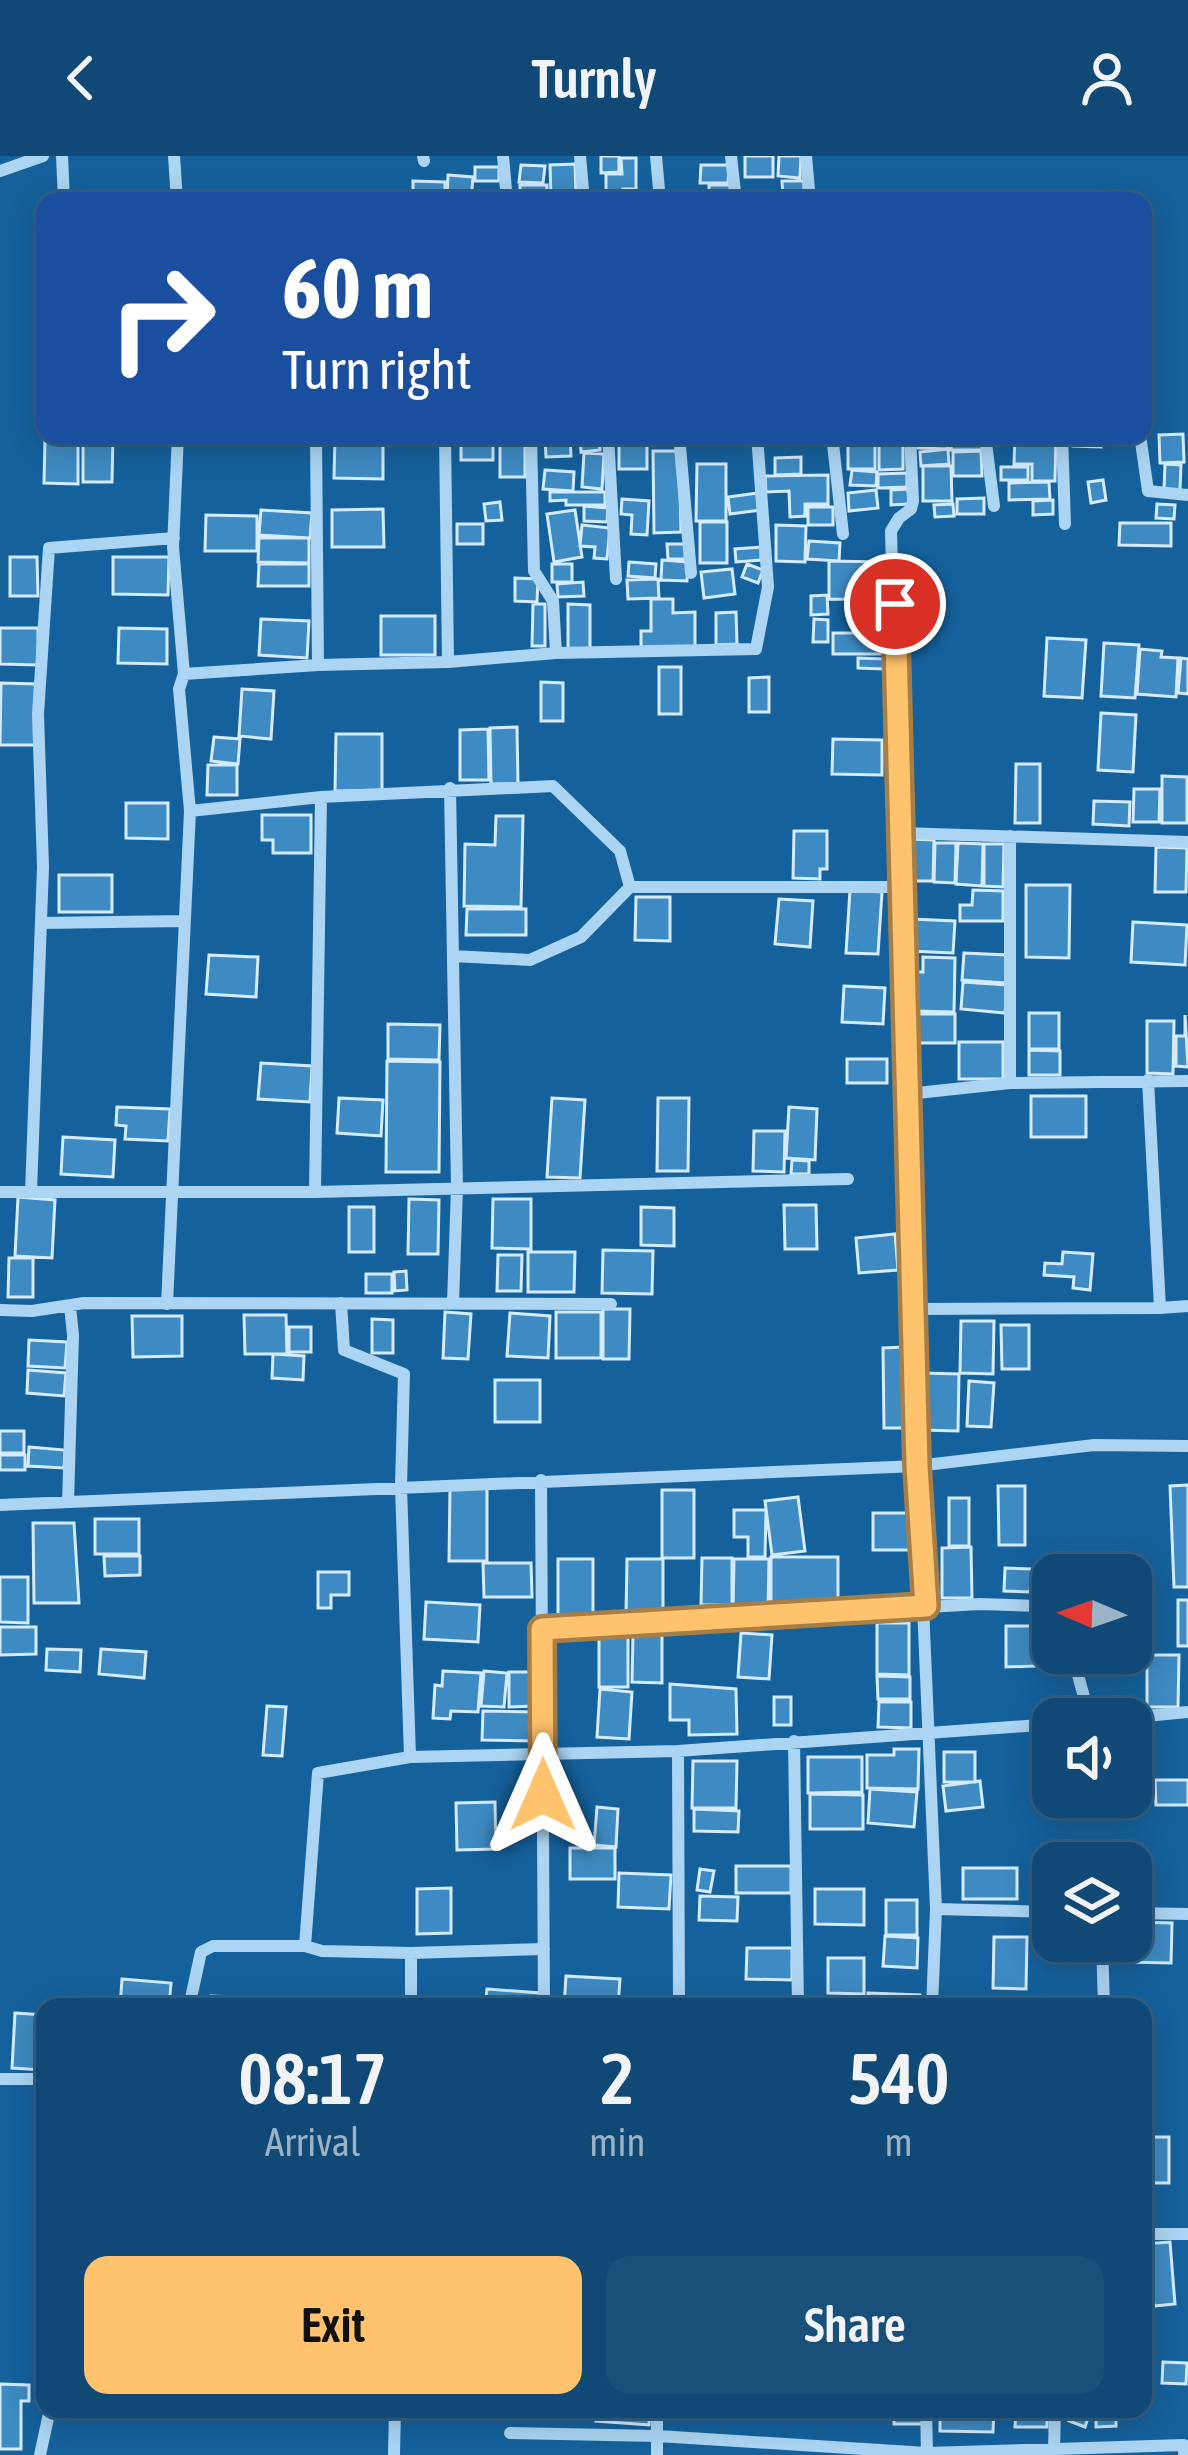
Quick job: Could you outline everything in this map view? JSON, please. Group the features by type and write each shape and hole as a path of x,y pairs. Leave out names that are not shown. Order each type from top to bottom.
{"street":[{"path":"0,171 43,156"},
{"path":"62,156 64,192"},
{"path":"174,156 176,192"},
{"path":"503,156 506,192"},
{"path":"580,156 583,192"},
{"path":"656,156 659,192"},
{"path":"731,156 735,192"},
{"path":"806,156 809,192"},
{"path":"167,1304 190,811 179,689 184,674 174,538 178,444"},
{"path":"316,444 318,665"},
{"path":"445,444 448,662"},
{"path":"531,444 534,571 553,601 556,652"},
{"path":"609,444 616,578"},
{"path":"680,444 691,573"},
{"path":"184,674 448,662 556,652 756,649 768,587 759,444"},
{"path":"833,444 843,534"},
{"path":"910,444 913,501 892,530 917,1466 936,1909 932,1998"},
{"path":"987,444 994,506"},
{"path":"1062,444 1065,524"},
{"path":"1141,444 1148,491 1188,495"},
{"path":"31,1192 40,923 38,714 49,548 174,538"},
{"path":"190,811 450,788 554,786 620,851 630,887"},
{"path":"450,788 457,1188 453,1304"},
{"path":"315,1192 322,797"},
{"path":"901,833 1188,842"},
{"path":"1010,836 1010,1083"},
{"path":"453,956 530,960 581,937 630,887 902,887"},
{"path":"40,923 184,921"},
{"path":"1148,1080 1160,1308"},
{"path":"908,1094 1010,1083 1188,1081"},
{"path":"0,1192 315,1192 848,1179"},
{"path":"0,1310 167,1304 611,1304"},
{"path":"341,1304 344,1350 404,1374 401,1486 410,1757"},
{"path":"68,1502 70,1306"},
{"path":"913,1309 1188,1306"},
{"path":"0,1505 917,1466 1094,1445 1188,1446"},
{"path":"541,1480 544,1998"},
{"path":"542,1629 926,1606 1032,1607"},
{"path":"1152,1715 1188,1712"},
{"path":"305,1946 318,1773 410,1757 678,1751 1032,1726"},
{"path":"794,1741 798,1998"},
{"path":"678,1751 679,1998"},
{"path":"936,1909 1032,1911"},
{"path":"1152,1913 1188,1913"},
{"path":"191,1998 201,1952 213,1946 411,1953 544,1949"},
{"path":"411,1953 411,1998"},
{"path":"1103,1962 1104,1998"},
{"path":"0,2079 36,2080"},
{"path":"1152,2234 1188,2234"},
{"path":"40,2455 48,2418"},
{"path":"394,2455 395,2418"},
{"path":"657,2418 658,2455"},
{"path":"926,2418 927,2453"},
{"path":"1054,2450 1055,2418"},
{"path":"510,2433 658,2436 927,2453 1184,2445 1184,2455"}],"building":[{"path":"601,156 619,156 619,172 601,173"},
{"path":"745,156 773,156 773,177 745,177"},
{"path":"779,156 801,156 800,178 778,176"},
{"path":"621,158 636,158 636,189 606,192 606,174 622,174"},
{"path":"575,164 576,192 551,192 550,165"},
{"path":"521,165 545,166 543,183 519,182"},
{"path":"701,165 729,165 728,183 700,183"},
{"path":"475,167 499,167 499,181 475,181"},
{"path":"448,175 473,177 472,192 447,192"},
{"path":"413,181 445,182 445,192 413,192"},
{"path":"782,181 804,181 804,192 783,192"},
{"path":"520,185 547,185 547,192 520,192"},
{"path":"709,185 731,185 731,192 709,192"},
{"path":"1183,434 1184,462 1160,463 1159,435"},
{"path":"45,444 78,444 78,484 44,483"},
{"path":"83,444 113,444 112,482 83,482"},
{"path":"335,444 383,444 383,479 334,478"},
{"path":"461,444 493,444 493,460 461,460"},
{"path":"500,444 525,444 525,477 500,477"},
{"path":"545,444 570,444 571,456 546,457"},
{"path":"580,444 600,444 600,450 581,452"},
{"path":"619,444 647,444 647,469 619,469"},
{"path":"848,444 875,444 875,469 848,469"},
{"path":"879,444 903,444 903,469 879,470"},
{"path":"918,444 948,444 948,449 918,448"},
{"path":"951,444 984,444 984,450 951,450"},
{"path":"1015,444 1056,444 1055,481 1032,481 1032,464 1014,464"},
{"path":"948,449 949,464 921,466 920,452"},
{"path":"653,451 679,451 681,532 654,533"},
{"path":"981,451 982,476 953,476 953,452"},
{"path":"584,453 604,454 602,489 582,487"},
{"path":"801,457 801,474 775,475 775,458"},
{"path":"697,464 726,464 726,521 696,521"},
{"path":"1165,464 1181,465 1180,490 1164,489"},
{"path":"923,466 951,466 952,501 923,501"},
{"path":"1001,467 1028,467 1028,480 1001,480"},
{"path":"545,470 574,472 573,491 543,489"},
{"path":"852,470 877,472 876,486 850,485"},
{"path":"907,473 907,487 878,488 878,474"},
{"path":"828,475 828,504 805,504 805,516 790,517 789,491 766,492 765,476"},
{"path":"1103,480 1106,500 1091,503 1088,482"},
{"path":"1049,482 1050,499 1009,500 1009,483"},
{"path":"908,489 909,504 891,505 891,490"},
{"path":"876,490 878,508 849,511 848,493"},
{"path":"550,492 605,492 605,505 566,505 566,500 550,501"},
{"path":"758,493 761,510 730,514 728,497"},
{"path":"984,498 984,514 957,514 957,499"},
{"path":"622,499 649,501 647,535 631,534 632,515 621,514"},
{"path":"1053,500 1053,514 1033,515 1033,501"},
{"path":"500,502 502,520 486,521 484,504"},
{"path":"953,504 954,516 935,517 934,505"},
{"path":"1157,504 1175,505 1174,519 1156,518"},
{"path":"584,506 608,508 607,522 584,521"},
{"path":"808,507 833,507 833,525 808,525"},
{"path":"383,509 384,547 332,547 332,510"},
{"path":"261,510 312,513 310,538 259,535"},
{"path":"575,510 582,557 554,562 547,514"},
{"path":"206,515 257,516 257,551 205,551"},
{"path":"700,522 727,522 727,563 700,563"},
{"path":"1120,523 1171,523 1171,546 1119,545"},
{"path":"457,524 483,524 483,544 457,544"},
{"path":"582,525 610,528 607,559 594,558 595,547 580,546"},
{"path":"776,525 806,526 805,562 776,561"},
{"path":"259,538 309,538 309,563 258,562"},
{"path":"809,541 840,543 839,561 807,559"},
{"path":"667,544 685,544 686,559 668,559"},
{"path":"761,547 761,560 736,562 735,549"},
{"path":"10,557 37,557 38,596 10,596"},
{"path":"113,557 169,557 168,595 113,594"},
{"path":"662,560 688,562 687,581 661,580"},
{"path":"829,561 882,562 881,600 829,599"},
{"path":"629,562 656,564 655,578 628,576"},
{"path":"259,564 309,564 309,586 258,586"},
{"path":"552,564 572,564 572,582 552,582"},
{"path":"747,564 763,570 758,583 742,577"},
{"path":"732,569 735,594 704,598 701,572"},
{"path":"515,578 538,579 537,602 515,601"},
{"path":"658,579 659,598 628,599 627,580"},
{"path":"583,582 584,596 558,597 557,584"},
{"path":"827,595 828,614 811,615 811,596"},
{"path":"651,599 673,599 673,613 695,612 695,648 641,647 641,631 651,631"},
{"path":"533,604 545,604 545,646 532,646"},
{"path":"568,604 590,605 590,651 568,650"},
{"path":"736,612 737,644 716,645 716,613"},
{"path":"381,616 435,616 435,655 381,655"},
{"path":"261,619 309,621 307,658 259,655"},
{"path":"814,619 828,620 828,642 813,642"},
{"path":"0,628 38,628 38,665 0,664"},
{"path":"119,628 167,629 167,664 118,663"},
{"path":"833,633 881,633 881,654 833,654"},
{"path":"1047,638 1086,640 1082,698 1044,696"},
{"path":"1104,643 1139,645 1135,698 1101,696"},
{"path":"1140,649 1178,658 1176,697 1137,694"},
{"path":"858,658 884,659 884,669 858,668"},
{"path":"1181,658 1188,659 1188,694 1178,693"},
{"path":"659,667 681,667 681,714 659,714"},
{"path":"769,677 769,712 749,712 749,678"},
{"path":"541,682 563,683 563,721 541,721"},
{"path":"1,683 37,684 36,745 0,745"},
{"path":"242,689 274,691 271,739 239,736"},
{"path":"1101,713 1136,715 1133,772 1098,770"},
{"path":"517,727 518,784 491,784 490,728"},
{"path":"488,729 489,780 460,780 460,730"},
{"path":"336,734 382,734 382,790 335,791"},
{"path":"214,737 240,739 238,764 211,761"},
{"path":"833,739 882,740 882,775 832,774"},
{"path":"1016,764 1040,764 1040,823 1015,823"},
{"path":"208,765 237,765 237,795 207,795"},
{"path":"1162,776 1187,777 1187,823 1162,823"},
{"path":"1134,789 1160,789 1159,822 1133,822"},
{"path":"1094,801 1130,802 1129,826 1093,824"},
{"path":"126,803 168,803 168,839 126,838"},
{"path":"262,815 311,815 311,853 273,853 273,840 262,840"},
{"path":"496,816 523,816 521,907 464,906 465,844 495,845"},
{"path":"794,831 827,831 827,869 820,869 820,879 793,878"},
{"path":"910,839 934,840 933,881 909,881"},
{"path":"935,843 956,843 955,883 934,882"},
{"path":"958,843 983,844 982,886 956,884"},
{"path":"984,844 1004,844 1003,887 984,886"},
{"path":"1156,847 1187,848 1186,892 1155,892"},
{"path":"59,875 112,875 112,912 59,912"},
{"path":"1026,885 1070,885 1069,958 1026,957"},
{"path":"850,890 882,892 878,954 846,953"},
{"path":"973,890 1003,891 1003,921 960,921 960,905 972,905"},
{"path":"636,897 670,897 670,941 635,940"},
{"path":"779,899 813,901 810,947 775,944"},
{"path":"467,909 526,909 526,935 466,935"},
{"path":"911,919 955,921 953,953 909,951"},
{"path":"1133,922 1187,925 1185,965 1131,962"},
{"path":"964,953 1007,955 1006,983 962,980"},
{"path":"209,955 258,957 256,997 206,994"},
{"path":"923,957 955,958 954,1012 914,1011 915,972 923,972"},
{"path":"963,982 1007,985 1005,1013 961,1009"},
{"path":"844,986 885,988 883,1024 842,1022"},
{"path":"1029,1013 1059,1013 1059,1049 1029,1049"},
{"path":"914,1014 955,1014 955,1043 914,1043"},
{"path":"1185,1015 1188,1067 1176,1066 1176,1036 1185,1036"},
{"path":"1147,1021 1174,1021 1173,1074 1147,1073"},
{"path":"388,1024 440,1025 439,1060 388,1059"},
{"path":"959,1042 1003,1042 1003,1079 959,1079"},
{"path":"1029,1050 1060,1051 1060,1075 1029,1075"},
{"path":"847,1059 887,1059 887,1083 847,1083"},
{"path":"387,1061 440,1062 439,1172 386,1172"},
{"path":"261,1063 312,1066 310,1102 258,1099"},
{"path":"1031,1096 1086,1096 1086,1137 1031,1137"},
{"path":"339,1098 383,1100 381,1136 337,1133"},
{"path":"552,1098 585,1100 580,1178 547,1177"},
{"path":"658,1098 689,1098 688,1171 657,1171"},
{"path":"117,1107 170,1109 168,1141 125,1139 126,1126 116,1125"},
{"path":"789,1107 817,1109 815,1160 786,1158"},
{"path":"754,1131 785,1131 784,1172 753,1171"},
{"path":"63,1137 115,1140 113,1177 61,1174"},
{"path":"792,1160 809,1161 809,1174 791,1174"},
{"path":"18,1197 55,1200 52,1258 15,1256"},
{"path":"409,1199 439,1200 438,1254 408,1254"},
{"path":"493,1199 531,1199 531,1249 492,1248"},
{"path":"784,1205 816,1205 817,1249 785,1249"},
{"path":"349,1207 374,1207 374,1252 349,1252"},
{"path":"641,1207 674,1208 674,1246 641,1245"},
{"path":"895,1234 898,1270 859,1273 856,1238"},
{"path":"603,1250 653,1251 652,1294 602,1293"},
{"path":"528,1252 575,1252 574,1292 528,1292"},
{"path":"1063,1252 1093,1254 1090,1290 1073,1288 1074,1277 1044,1275 1045,1263 1062,1264"},
{"path":"498,1255 522,1255 521,1291 497,1291"},
{"path":"9,1258 33,1258 33,1297 8,1297"},
{"path":"406,1271 407,1290 395,1291 394,1272"},
{"path":"366,1274 392,1274 392,1293 366,1293"},
{"path":"603,1309 630,1309 629,1359 603,1359"},
{"path":"445,1312 471,1314 468,1359 443,1358"},
{"path":"556,1312 601,1312 601,1358 556,1358"},
{"path":"510,1313 550,1316 548,1358 507,1356"},
{"path":"244,1315 286,1315 287,1354 245,1354"},
{"path":"132,1316 182,1316 182,1356 133,1357"},
{"path":"372,1319 393,1320 393,1353 372,1353"},
{"path":"961,1321 994,1321 993,1374 960,1373"},
{"path":"1001,1325 1029,1325 1029,1369 1002,1369"},
{"path":"289,1327 311,1327 311,1352 289,1352"},
{"path":"29,1340 67,1342 65,1368 28,1366"},
{"path":"904,1347 905,1428 884,1428 883,1348"},
{"path":"273,1354 304,1356 303,1380 272,1378"},
{"path":"28,1370 66,1373 64,1396 27,1393"},
{"path":"923,1373 959,1374 958,1431 922,1430"},
{"path":"495,1380 540,1380 540,1422 495,1422"},
{"path":"969,1381 994,1383 991,1427 967,1426"},
{"path":"0,1431 24,1431 24,1453 0,1453"},
{"path":"29,1447 65,1450 64,1468 28,1466"},
{"path":"0,1455 25,1455 25,1470 0,1470"},
{"path":"1188,1485 1188,1587 1174,1587 1170,1486"},
{"path":"998,1486 1025,1486 1025,1545 999,1545"},
{"path":"450,1488 487,1488 487,1561 449,1561"},
{"path":"662,1490 694,1490 694,1558 662,1558"},
{"path":"798,1497 805,1551 772,1555 765,1501"},
{"path":"949,1498 969,1498 969,1546 949,1546"},
{"path":"734,1510 766,1510 765,1557 748,1557 748,1537 734,1537"},
{"path":"873,1513 910,1513 910,1550 873,1550"},
{"path":"95,1519 139,1519 139,1554 95,1554"},
{"path":"33,1523 74,1523 79,1603 34,1603"},
{"path":"971,1547 972,1598 942,1598 942,1548"},
{"path":"104,1556 140,1556 140,1575 105,1576"},
{"path":"771,1557 838,1557 838,1606 771,1605"},
{"path":"702,1558 732,1558 732,1605 701,1605"},
{"path":"558,1559 593,1559 593,1617 558,1617"},
{"path":"627,1559 663,1559 663,1616 626,1615"},
{"path":"734,1559 769,1559 768,1611 733,1611"},
{"path":"483,1563 531,1563 532,1597 484,1597"},
{"path":"1005,1568 1032,1569 1030,1592 1004,1591"},
{"path":"318,1572 349,1572 349,1595 331,1595 331,1608 318,1608"},
{"path":"0,1577 28,1577 28,1623 0,1622"},
{"path":"1178,1600 1188,1600 1188,1646 1178,1646"},
{"path":"426,1602 480,1605 478,1642 424,1639"},
{"path":"877,1623 909,1623 909,1675 877,1674"},
{"path":"1006,1626 1032,1626 1032,1666 1006,1667"},
{"path":"0,1627 36,1627 36,1654 0,1655"},
{"path":"741,1633 772,1635 769,1679 738,1677"},
{"path":"599,1634 628,1634 628,1687 599,1687"},
{"path":"633,1635 662,1635 662,1683 632,1682"},
{"path":"47,1649 81,1650 80,1672 46,1670"},
{"path":"101,1649 146,1652 144,1678 99,1674"},
{"path":"1152,1655 1179,1655 1178,1707 1152,1707 1152,1698 1147,1698"},
{"path":"443,1671 481,1673 478,1712 451,1711 450,1719 433,1718 435,1685 442,1686"},
{"path":"484,1671 507,1673 504,1707 481,1706"},
{"path":"509,1672 534,1672 534,1706 509,1707"},
{"path":"877,1676 910,1677 910,1699 878,1699"},
{"path":"670,1684 736,1689 737,1734 689,1735 689,1720 670,1720"},
{"path":"600,1689 632,1692 629,1739 597,1737"},
{"path":"774,1697 791,1697 791,1725 774,1725"},
{"path":"879,1702 911,1702 911,1728 878,1727"},
{"path":"267,1706 286,1707 282,1756 263,1755"},
{"path":"483,1711 534,1712 534,1741 482,1740"},
{"path":"894,1749 919,1749 918,1789 867,1788 867,1755 894,1755"},
{"path":"944,1752 975,1752 975,1782 944,1782"},
{"path":"808,1757 862,1757 862,1792 808,1793"},
{"path":"693,1761 737,1761 736,1808 692,1808"},
{"path":"1155,1780 1188,1780 1188,1805 1156,1805"},
{"path":"980,1781 983,1807 946,1811 943,1786"},
{"path":"870,1789 917,1792 914,1827 868,1823"},
{"path":"810,1794 863,1795 863,1829 810,1829"},
{"path":"495,1802 496,1849 457,1850 456,1803"},
{"path":"597,1807 618,1809 616,1847 594,1845"},
{"path":"694,1809 739,1811 738,1832 694,1831"},
{"path":"570,1848 615,1848 615,1879 570,1879"},
{"path":"736,1866 791,1866 791,1893 736,1893"},
{"path":"963,1868 1017,1868 1017,1899 963,1899"},
{"path":"700,1869 714,1871 710,1892 697,1890"},
{"path":"619,1873 671,1875 669,1909 618,1907"},
{"path":"451,1888 451,1933 417,1934 417,1889"},
{"path":"815,1889 864,1889 864,1925 815,1924"},
{"path":"700,1896 738,1897 737,1921 699,1920"},
{"path":"886,1900 917,1900 917,1935 886,1935"},
{"path":"1152,1923 1172,1923 1171,1963 1120,1962 1152,1962"},
{"path":"885,1936 918,1938 917,1968 883,1966"},
{"path":"994,1937 1027,1937 1026,1989 993,1988"},
{"path":"747,1948 792,1948 792,1980 746,1979"},
{"path":"828,1958 864,1958 864,1994 828,1993"},
{"path":"566,1976 620,1979 619,1998 565,1998"},
{"path":"122,1979 171,1983 170,1998 121,1998"},
{"path":"487,1989 540,1993 540,1998 486,1998"},
{"path":"868,1993 920,1995 920,1998 868,1998"},
{"path":"15,2013 36,2014 36,2070 12,2068"},
{"path":"1152,2137 1169,2137 1169,2183 1152,2183"},
{"path":"1170,2242 1175,2304 1154,2306 1152,2243"},
{"path":"1163,2362 1187,2363 1186,2384 1162,2383"},
{"path":"0,2384 29,2385 29,2401 21,2401 21,2449 0,2449"},
{"path":"596,2418 649,2418 649,2425"},
{"path":"894,2418 923,2418 923,2424 894,2424"},
{"path":"940,2418 994,2418 993,2432 940,2431"},
{"path":"1016,2418 1047,2418 1047,2427 1015,2427"},
{"path":"1070,2418 1088,2418 1085,2427"},
{"path":"1096,2418 1116,2418 1116,2426 1096,2427"}],"route":[{"path":"543,1795 542,1629 926,1606 917,1466 895,604"}]}
